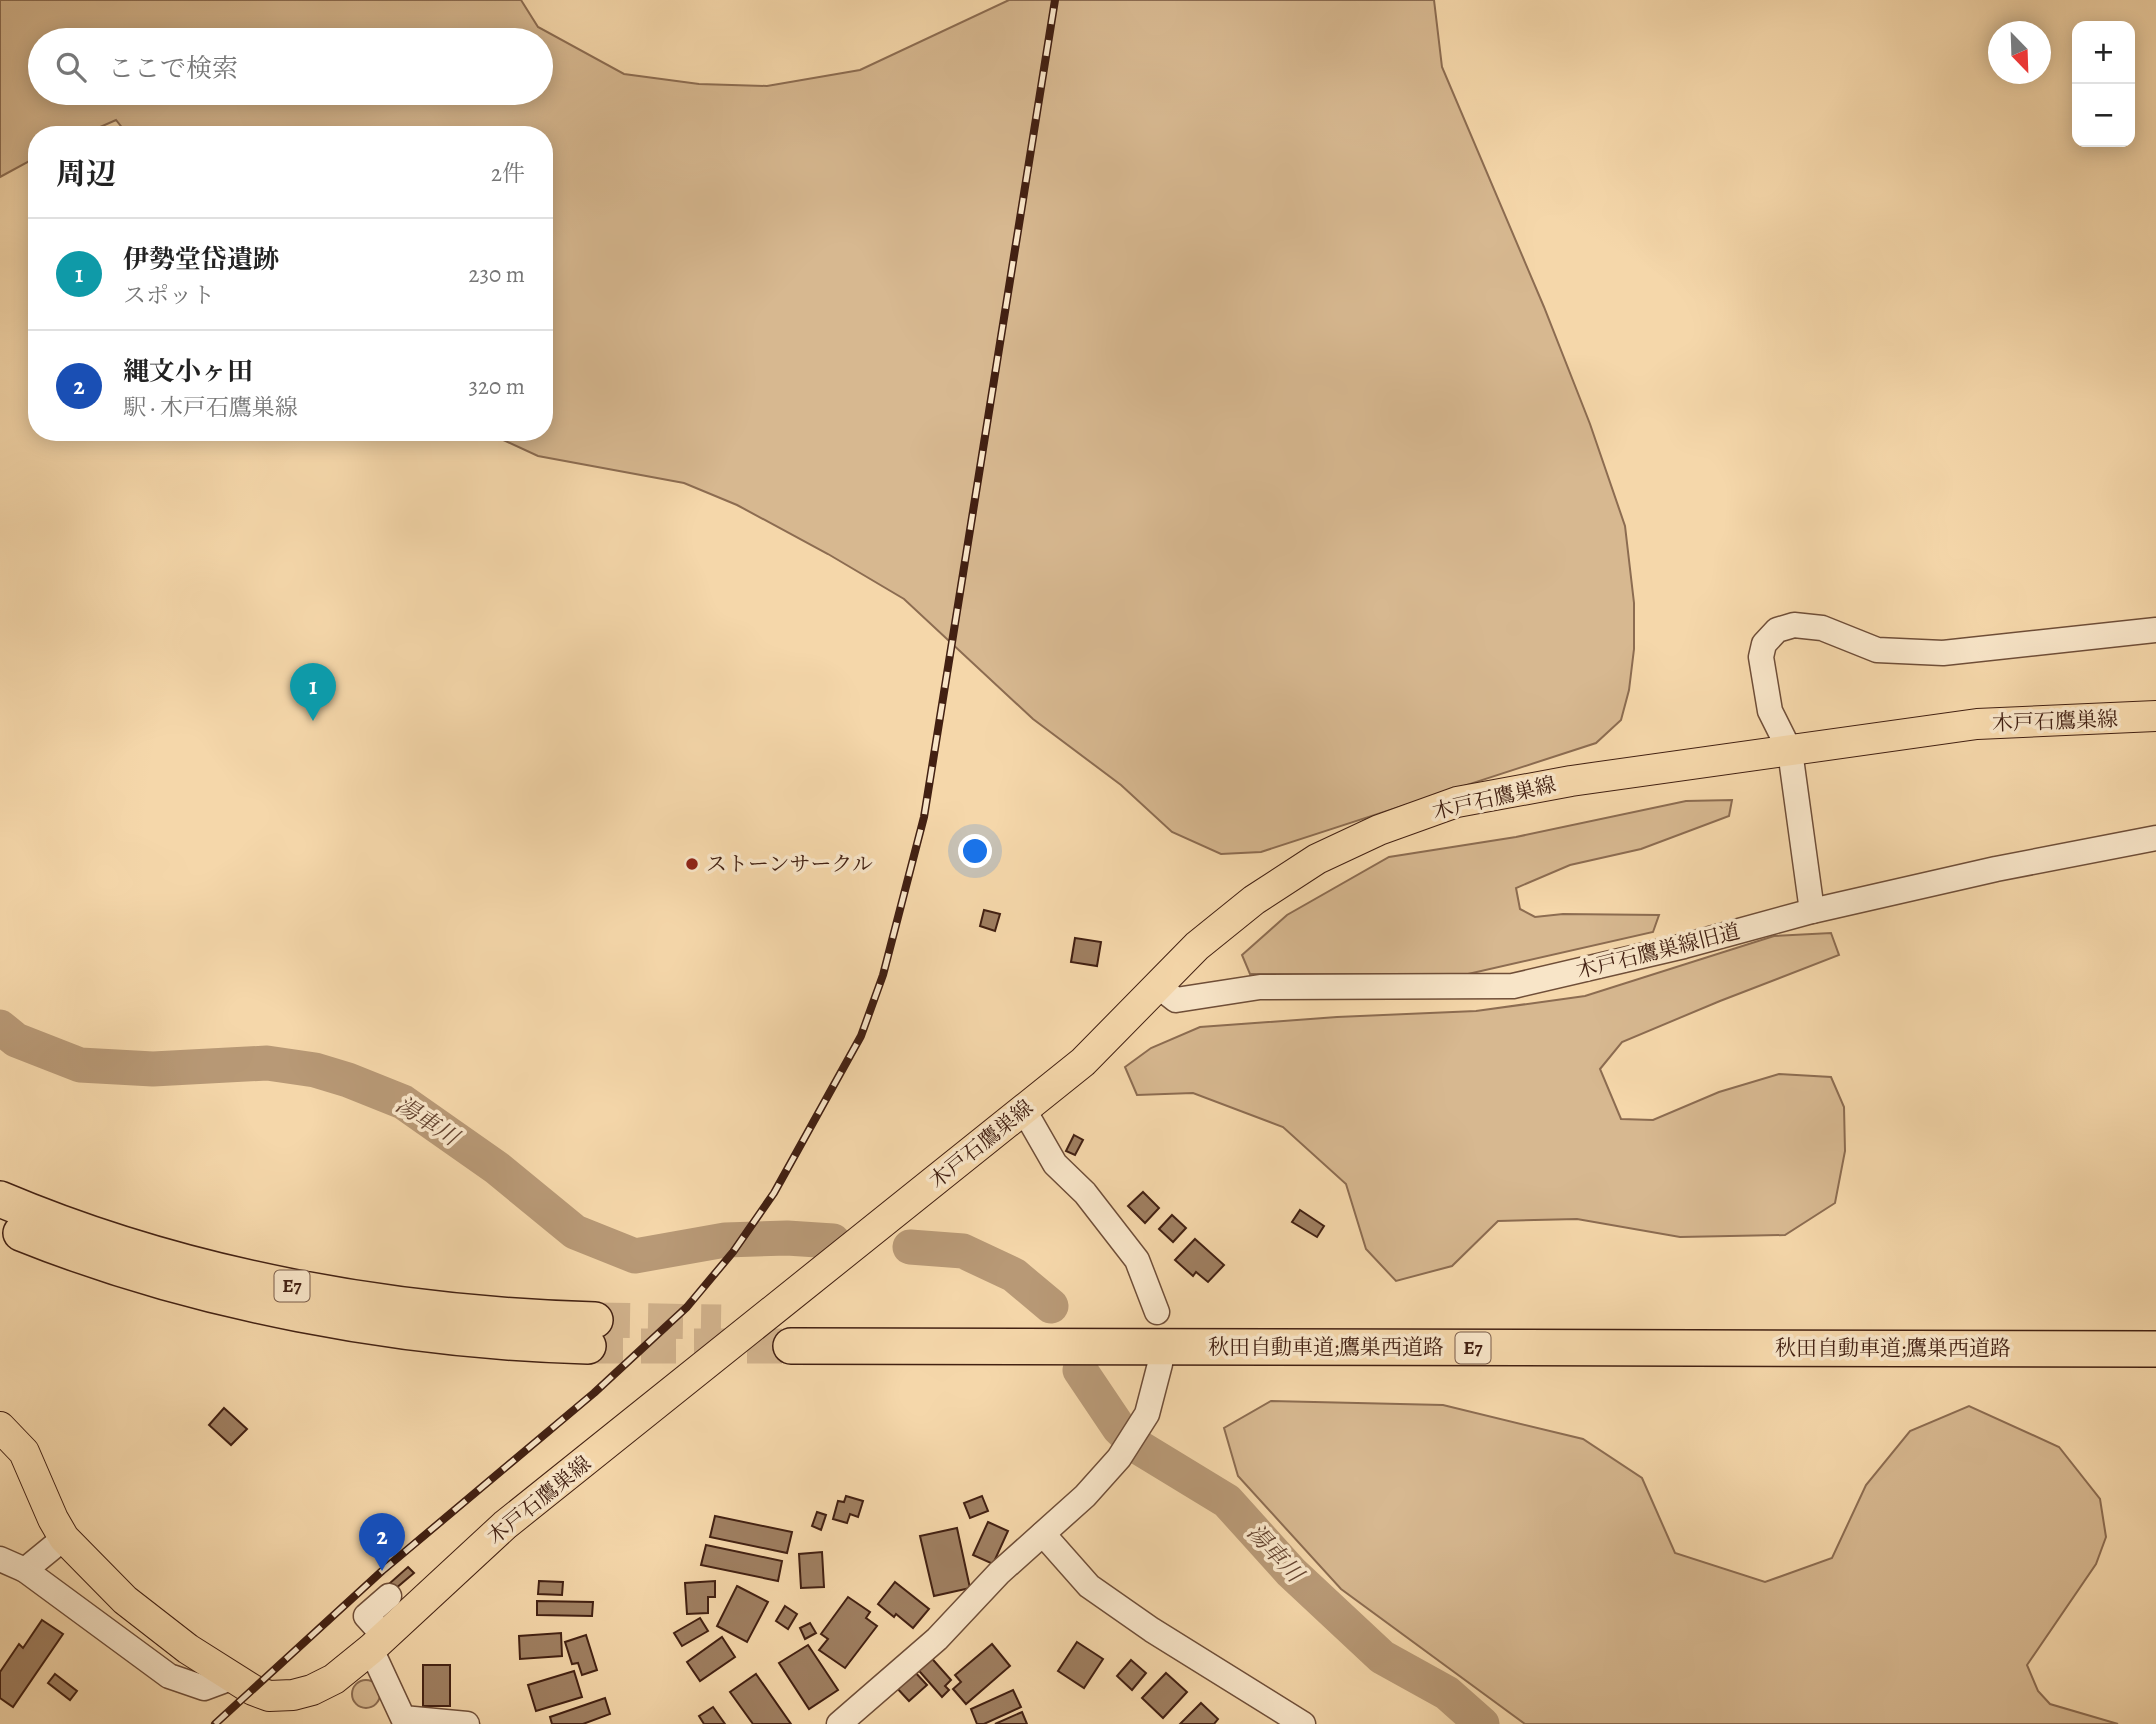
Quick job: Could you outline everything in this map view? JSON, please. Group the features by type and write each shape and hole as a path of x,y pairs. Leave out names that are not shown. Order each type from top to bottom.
{"highway":[{"name":"E7","path":"0,1199 66,1225 127,1244 277,1283 436,1310 528,1318 592,1333 533,1344 441,1336 277,1308 130,1271 71,1252 0,1224"},
{"name":"秋田自動車道;鷹巣西道路","path":"2156,1329 1019,1327 793,1335 2156,1349"}],"main road":[{"name":"木戸石鷹巣線","path":"0,1427 24,1452 64,1538 125,1600 231,1678 253,1690 269,1696 293,1695 312,1690 334,1679 373,1637 505,1525 1083,1062 1197,946 1254,900 1317,859 1379,830 1457,802 1571,781 1977,724 2156,716"}],"street":[{"path":"1812,911 1790,751 1770,711 1760,657 1764,644 1777,630 1794,625 1822,628 1877,650 1943,653 2156,630"},
{"name":"木戸石鷹巣線旧道","path":"1158,986 1176,1000 1260,987 1513,986 1671,950 1812,911 1997,869 2156,838"},
{"path":"1024,1110 1055,1164 1085,1193 1137,1260 1157,1312"},
{"path":"839,1724 937,1639 999,1573 1085,1496 1119,1458 1147,1413 1160,1364"},
{"path":"1043,1534 1089,1586 1152,1630 1303,1724"},
{"path":"25,1570 64,1538"},
{"path":"0,1559 25,1570 169,1676 204,1688 231,1678"},
{"path":"389,1596 366,1616 403,1718 467,1724"}],"shaded area":[{"path":"0,0 521,0 540,28 28,28 28,105 553,105 553,35 624,74 699,84 767,86 860,70 1009,0 1434,0 1442,67 1544,307 1590,424 1625,526 1634,603 1634,649 1629,690 1621,720 1596,743 1261,852 1221,854 1172,832 1121,785 1033,719 904,599 828,554 737,505 684,483 538,456 506,441 553,441 553,126 121,126 116,120 102,126 28,126 28,162 0,177"},
{"path":"1732,800 1729,816 1641,849 1570,865 1516,888 1520,909 1535,917 1563,914 1659,915 1653,932 1468,974 1250,974 1242,955 1287,915 1389,857 1516,837 1686,801"},
{"path":"1831,933 1839,955 1622,1042 1600,1069 1621,1119 1653,1120 1719,1092 1779,1074 1831,1077 1844,1107 1845,1151 1835,1203 1785,1235 1680,1237 1577,1219 1498,1221 1452,1266 1396,1281 1366,1249 1346,1184 1283,1127 1193,1093 1137,1095 1125,1067 1151,1048 1200,1027 1476,1011 1585,996 1774,936"},
{"path":"1271,1401 1443,1405 1583,1439 1642,1478 1675,1553 1765,1582 1832,1558 1866,1485 1910,1431 1969,1406 2059,1447 2100,1499 2106,1537 2096,1564 2027,1665 2038,1691 2050,1704 2118,1724 1525,1724 1341,1589 1238,1476 1224,1428"},
{"path":"366,1680 376,1684 380,1694 376,1704 366,1708 356,1704 352,1694 356,1684"}],"building":[{"path":"984,910 1000,914 995,931 980,926"},
{"path":"1075,938 1101,942 1097,966 1071,962"},
{"path":"1074,1135 1083,1140 1075,1155 1066,1151"},
{"path":"1143,1192 1159,1208 1145,1223 1128,1206"},
{"path":"1300,1210 1324,1226 1317,1237 1292,1222"},
{"path":"1172,1215 1186,1228 1173,1242 1159,1229"},
{"path":"1195,1239 1224,1265 1208,1282 1196,1272 1193,1276 1175,1260"},
{"path":"224,1408 247,1429 231,1445 209,1425"},
{"path":"846,1496 863,1501 858,1517 850,1514 847,1523 833,1519 838,1501 844,1502"},
{"path":"982,1496 988,1511 970,1518 964,1503"},
{"path":"817,1512 826,1515 821,1530 812,1526"},
{"path":"715,1516 792,1532 787,1553 710,1537"},
{"path":"988,1522 1008,1531 993,1564 973,1555"},
{"path":"957,1528 970,1588 934,1596 920,1536"},
{"path":"706,1545 782,1561 778,1581 701,1565"},
{"path":"822,1552 824,1587 801,1588 799,1554"},
{"path":"408,1567 414,1573 395,1589 390,1583"},
{"path":"539,1581 563,1582 562,1595 538,1594"},
{"path":"715,1581 715,1597 708,1597 708,1613 687,1614 685,1583"},
{"path":"895,1582 929,1609 913,1628 878,1604"},
{"path":"737,1586 768,1602 747,1642 717,1626"},
{"path":"848,1597 870,1612 866,1618 877,1626 845,1668 819,1650 828,1639 821,1634"},
{"path":"537,1601 593,1602 592,1616 537,1615"},
{"path":"785,1606 797,1614 788,1629 776,1621"},
{"path":"700,1618 708,1631 682,1646 674,1633"},
{"path":"42,1620 63,1634 13,1707 0,1698 0,1672 19,1644 23,1648"},
{"path":"810,1623 816,1633 805,1639 800,1628"},
{"path":"561,1633 562,1656 520,1659 519,1636"},
{"path":"586,1635 597,1670 582,1675 578,1663 572,1664 565,1642"},
{"path":"722,1637 735,1657 700,1681 687,1662"},
{"path":"1077,1642 1103,1659 1084,1688 1058,1671"},
{"path":"992,1644 1010,1666 966,1704 953,1689 961,1682 955,1675"},
{"path":"808,1645 838,1690 809,1709 779,1663"},
{"path":"927,1653 951,1680 945,1686 949,1690 942,1697 914,1665"},
{"path":"1131,1660 1146,1673 1132,1690 1117,1676"},
{"path":"423,1665 450,1665 450,1706 423,1706"},
{"path":"913,1670 927,1685 909,1701 895,1686"},
{"path":"574,1671 582,1697 536,1711 528,1685"},
{"path":"1166,1673 1187,1692 1163,1718 1142,1698"},
{"path":"55,1674 77,1691 70,1700 48,1683"},
{"path":"756,1674 791,1724 753,1724 730,1692"},
{"path":"1013,1690 1021,1707 984,1724 977,1724 971,1709"},
{"path":"605,1698 610,1714 583,1724 552,1724 550,1717"},
{"path":"1201,1703 1218,1719 1214,1724 1180,1724"},
{"path":"713,1707 725,1724 704,1724 699,1716"},
{"path":"1022,1712 1027,1724 995,1724"}],"waterway":[{"name":"湯車川","path":"0,1027 16,1040 80,1065 153,1069 267,1063 315,1070 348,1080 403,1102 497,1168 575,1232 635,1256 725,1240 787,1238 833,1241"},
{"name":"湯車川","path":"910,1247 963,1251 1014,1275 1051,1306"},
{"name":"湯車川","path":"1080,1370 1119,1428 1140,1448 1227,1501 1291,1572 1382,1657 1447,1693 1482,1724"}],"tunnel":[{"path":"595,1320 721,1322"},
{"path":"588,1346 791,1346"}],"railway":[{"path":"215,1724 382,1571 594,1393 687,1307 733,1252 774,1193 861,1036 883,975 924,817 1055,0"}],"place":[{"name":"伊勢堂岱遺跡","path":"313,721"},
{"name":"ストーンサークル","path":"692,864"},
{"name":"縄文小ヶ田","path":"382,1571"}]}
